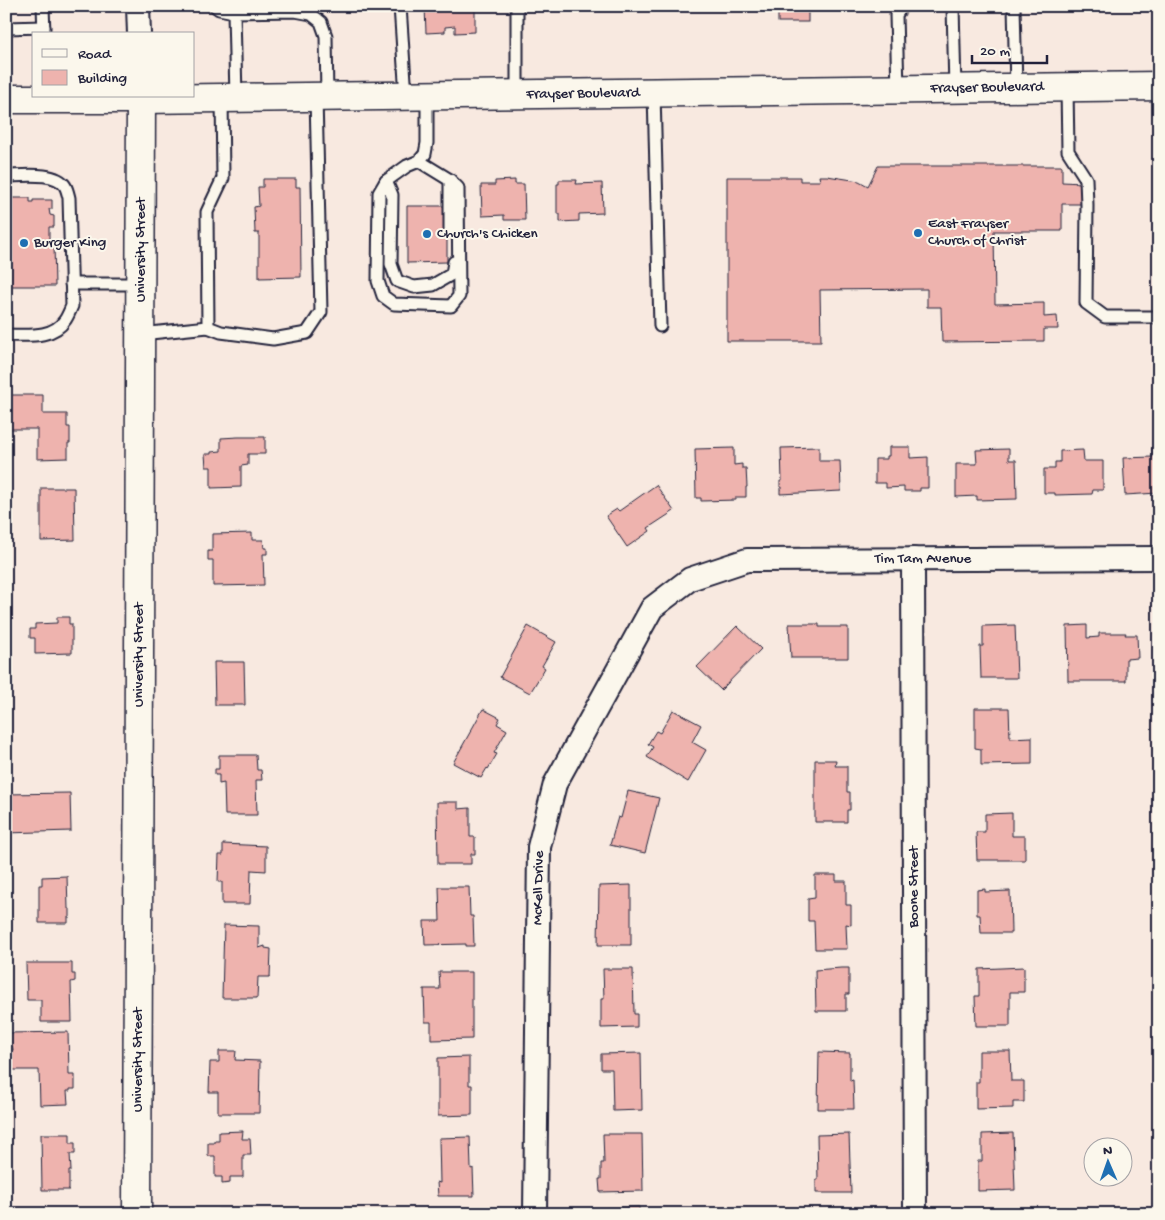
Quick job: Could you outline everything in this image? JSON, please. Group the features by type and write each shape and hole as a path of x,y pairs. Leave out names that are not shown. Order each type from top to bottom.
{"main road":[{"name":"Frayser Boulevard","path":"6,99 416,96 1159,86"},
{"name":"University Street","path":"137,1214 141,98"}],"street":[{"path":"138,6 139,32"},
{"name":"Tim Tam Avenue","path":"690,579 747,560 1159,558"},
{"name":"Boone Street","path":"913,559 915,1214"},
{"name":"McKell Drive","path":"535,1214 539,847 555,784 652,608 690,579"}],"lane":[{"path":"6,28 44,30 43,6"},
{"path":"141,334 208,327 222,332 273,339 306,333 321,312 322,97 326,36 321,22 311,14 295,11 234,12 219,9 215,6"},
{"path":"400,6 416,96 427,143 425,154 419,161 407,166 386,182 379,193 378,281 383,296 394,304 451,306 459,296 458,188 450,180 419,161"},
{"path":"517,6 517,94"},
{"path":"898,90 896,15 902,6"},
{"path":"953,6 955,89"},
{"path":"1014,6 1016,88"},
{"path":"208,327 207,212 223,178 234,12"},
{"path":"1067,88 1068,151 1086,179 1086,303 1105,317 1159,316"},
{"path":"654,93 660,326"},
{"path":"6,176 46,175 58,179 65,186 69,198 72,306 66,320 56,330 41,335 6,335"},
{"path":"386,182 392,195 391,264 397,281 414,287 434,285 452,274 454,258 451,242 450,180"},
{"path":"71,284 140,284"}],"building":[{"path":"425,6 475,6 475,32 455,33 455,26 445,27 445,32 426,33"},
{"path":"778,6 808,6 808,22 778,22"},
{"path":"878,166 1062,166 1062,182 1082,183 1083,204 1062,204 1062,231 994,231 995,304 1044,303 1044,317 1057,316 1058,329 1044,329 1044,341 942,342 941,307 927,307 927,289 820,290 821,341 727,341 727,177 800,177 800,181 820,181 819,176 827,176 859,181 868,186"},
{"path":"263,179 296,179 296,187 300,187 301,277 259,278 259,233 255,233 254,207 259,206 258,187 263,187"},
{"path":"515,180 515,184 524,184 525,220 504,220 504,215 482,216 481,185 495,185 495,181"},
{"path":"559,180 577,180 576,184 602,183 603,213 579,214 579,221 560,222 560,214 557,214 557,184 559,184"},
{"path":"11,198 30,198 30,202 33,202 33,200 52,200 52,209 49,209 50,215 54,216 54,227 49,227 49,244 54,244 55,286 6,286 7,202 11,202"},
{"path":"407,206 447,206 447,262 407,263"},
{"path":"6,395 43,395 43,414 67,414 67,427 70,427 68,458 37,459 37,429 6,429"},
{"path":"265,437 265,454 248,454 248,465 241,466 241,487 211,488 211,467 206,467 205,454 221,451 221,438"},
{"path":"819,447 819,461 840,461 841,491 780,494 780,489 782,489 780,487 780,481 782,481 781,448"},
{"path":"889,447 910,447 910,458 928,457 928,488 920,488 920,491 904,491 904,487 886,488 886,483 875,483 875,459 887,459"},
{"path":"734,448 734,465 742,464 742,468 746,468 746,497 736,497 736,500 701,501 701,498 696,498 695,449"},
{"path":"1152,448 1159,448 1159,497 1158,493 1125,495 1123,458 1153,457"},
{"path":"1009,449 1009,460 1016,460 1017,499 977,500 977,496 956,497 956,464 977,464 976,450"},
{"path":"1083,450 1084,461 1103,461 1103,490 1093,490 1092,494 1055,495 1055,493 1044,493 1044,469 1055,469 1055,462 1060,462 1060,451"},
{"path":"656,485 674,511 648,528 650,531 627,547 606,516 617,509 619,511"},
{"path":"41,488 74,488 75,540 41,541"},
{"path":"252,533 252,540 263,540 264,548 267,548 267,554 263,554 264,585 213,586 213,560 208,560 208,551 212,551 212,534"},
{"path":"57,617 69,617 69,624 72,624 72,653 35,654 35,638 30,638 30,629 35,629 35,624 57,623"},
{"path":"789,624 819,624 819,627 848,627 848,658 791,658"},
{"path":"1015,625 1017,678 981,678 980,646 983,646 983,626"},
{"path":"1087,625 1087,638 1099,637 1099,633 1137,635 1138,658 1126,659 1126,681 1068,681 1067,626"},
{"path":"528,626 556,642 542,666 545,668 530,693 500,677"},
{"path":"737,626 761,649 721,690 697,667"},
{"path":"214,662 244,662 245,705 215,705"},
{"path":"975,708 1009,708 1010,738 1032,737 1032,764 981,765 981,749 975,748"},
{"path":"483,709 500,718 497,724 507,730 494,753 497,754 481,778 453,763"},
{"path":"673,710 701,725 692,742 706,750 688,782 647,757 653,747 648,744 656,731 660,733"},
{"path":"219,755 256,755 257,770 261,770 262,780 256,780 257,815 225,815 224,783 219,784 219,775 215,775 215,769 219,769"},
{"path":"815,760 836,760 835,766 847,766 847,792 850,792 850,810 847,810 847,822 815,822"},
{"path":"628,791 659,798 645,853 610,845 618,817 621,818"},
{"path":"70,793 71,831 6,833 6,794"},
{"path":"437,802 458,802 458,809 470,808 470,837 475,837 475,854 471,854 471,864 438,864"},
{"path":"1012,813 1012,836 1025,836 1025,860 977,860 976,832 985,832 985,814"},
{"path":"223,844 266,846 266,871 251,870 250,904 222,904 222,882 218,882 219,855 223,855"},
{"path":"815,875 836,875 836,881 846,881 846,905 851,905 851,925 846,924 847,949 815,949 814,921 808,921 808,899 815,898"},
{"path":"67,876 68,909 70,909 68,923 39,923 39,885 42,885 42,877"},
{"path":"631,885 631,945 598,945 599,886"},
{"path":"439,887 469,887 470,916 473,916 474,946 466,946 466,944 425,945 424,921 440,921"},
{"path":"985,889 985,892 1010,891 1011,933 981,933 980,915 977,915 977,890"},
{"path":"224,925 259,926 259,948 265,946 265,948 271,949 270,977 258,977 257,998 222,998"},
{"path":"26,963 72,963 72,974 75,974 75,981 71,982 72,1022 41,1022 41,1000 27,1000"},
{"path":"1024,967 1024,992 1010,992 1010,1026 976,1026 975,996 979,996 979,969"},
{"path":"849,968 849,994 846,994 846,1011 816,1011 815,970"},
{"path":"603,969 633,969 634,1014 637,1014 637,1027 601,1028 601,999 604,999"},
{"path":"439,972 472,972 472,1039 431,1040 431,1022 425,1022 424,989 440,989"},
{"path":"68,1032 69,1075 75,1075 75,1089 67,1091 68,1104 40,1105 39,1070 6,1070 6,1050 13,1050 12,1046 10,1046 10,1040 8,1040 8,1033"},
{"path":"219,1051 236,1051 235,1060 260,1061 259,1113 218,1113 218,1092 209,1092 210,1062 219,1062"},
{"path":"979,1051 1010,1051 1011,1081 1024,1081 1024,1102 1013,1102 1013,1108 976,1109 976,1082 979,1082"},
{"path":"819,1052 850,1053 850,1081 853,1080 854,1109 818,1109"},
{"path":"641,1053 642,1110 613,1111 612,1069 601,1069 601,1054"},
{"path":"469,1057 469,1085 472,1085 472,1115 438,1116 438,1058"},
{"path":"243,1131 242,1139 250,1139 251,1155 243,1155 243,1177 230,1177 230,1183 222,1184 222,1177 215,1177 215,1156 208,1156 208,1143 219,1141 219,1132"},
{"path":"1013,1133 1015,1190 978,1191 978,1161 982,1161 982,1134"},
{"path":"41,1134 70,1134 70,1143 75,1143 75,1154 70,1154 69,1190 42,1190"},
{"path":"603,1134 642,1134 643,1191 600,1192 601,1163 604,1163"},
{"path":"849,1134 851,1193 816,1193 816,1180 818,1180 817,1135"},
{"path":"470,1137 474,1196 438,1196 437,1182 440,1183 439,1138"},
{"path":"639,1207 639,1214 606,1214 606,1208"},
{"path":"218,1210 244,1210 244,1214 218,1214"}],"place":[{"name":"East Frayser Church of Christ","path":"918,233"},
{"name":"Church's Chicken","path":"427,234"},
{"name":"Burger King","path":"24,243"}]}
